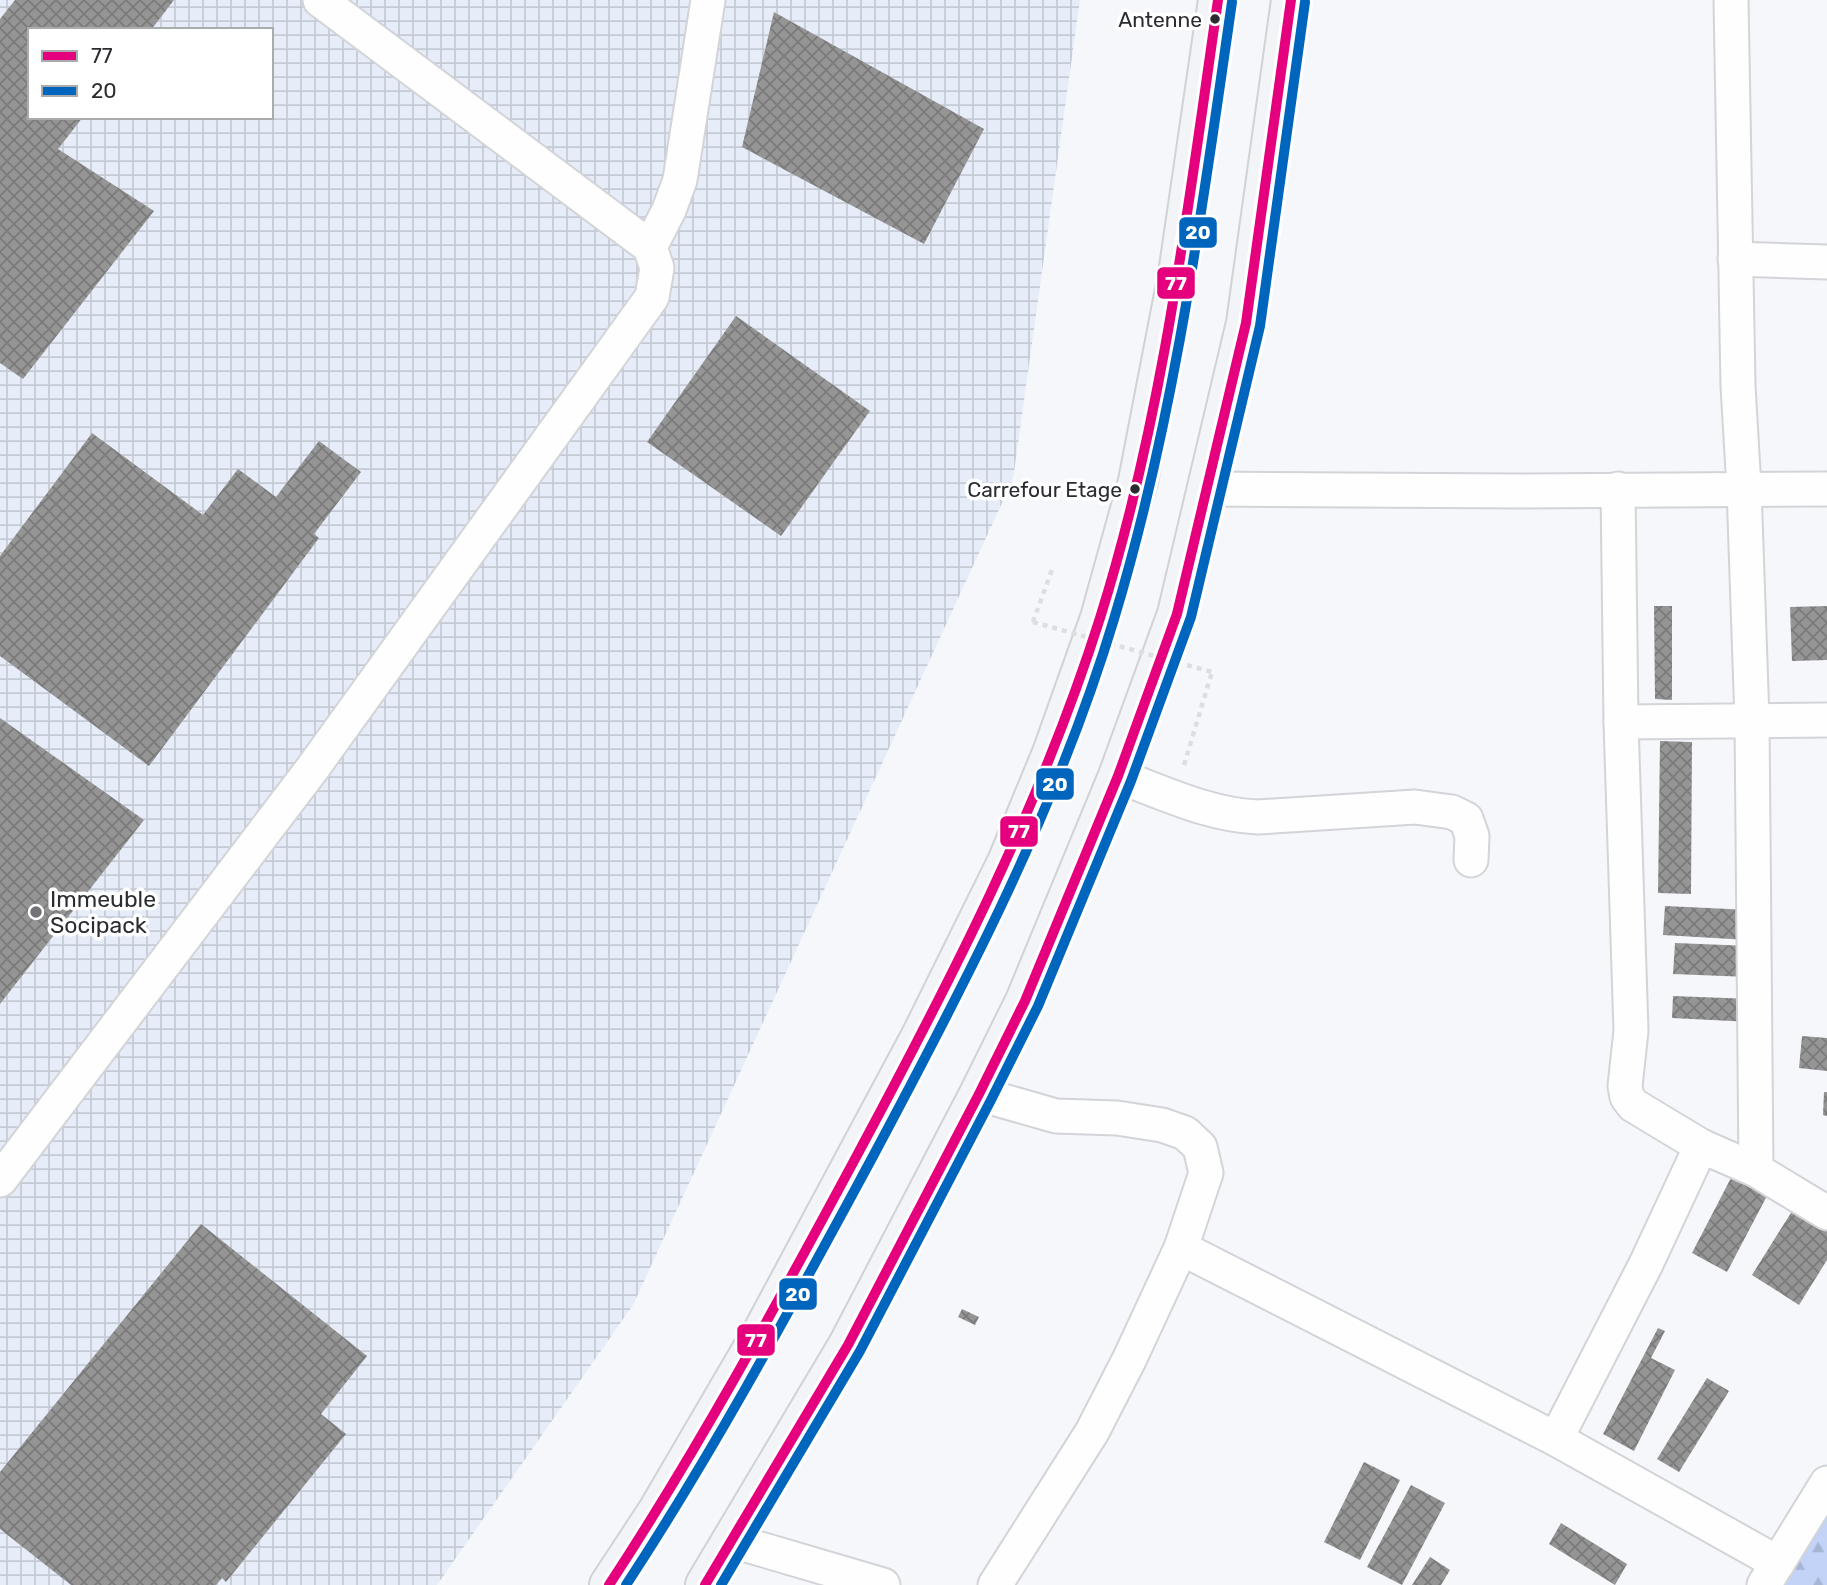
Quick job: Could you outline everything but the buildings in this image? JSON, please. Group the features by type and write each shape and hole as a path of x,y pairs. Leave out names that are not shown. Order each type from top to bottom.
{"main road":[{"path":"608,1585 657,1512 764,1329 915,1048 1007,862 1052,753 1100,618 1138,481 1178,274 1218,0"},
{"path":"705,1585 848,1345 979,1094 1025,1001 1118,776 1177,614 1246,323 1291,0"}],"street":[{"path":"0,1180 312,769 652,297 657,268 650,247 320,0"},
{"path":"650,247 669,210 680,180 708,0"},
{"path":"1731,0 1738,387 1752,720 1756,1170"},
{"path":"1735,259 1827,262"},
{"path":"1208,489 1827,489"},
{"path":"1618,489 1621,722 1630,1031 1625,1086 1627,1097 1633,1105 1701,1146 1756,1170 1827,1213"},
{"path":"1621,722 1827,720"},
{"path":"1118,776 1218,813 1236,816 1258,817 1415,807 1452,811 1466,819 1472,836 1471,860"},
{"path":"979,1094 1056,1116 1117,1118 1162,1125 1185,1133 1200,1147 1206,1173 1181,1248 1152,1314 1092,1432 995,1585"},
{"path":"1556,1439 1646,1264 1701,1146"},
{"path":"1181,1248 1556,1439 1771,1574 1827,1483"},
{"path":"733,1541 883,1585"}],"path":[{"path":"1053,567 1033,622 1212,673 1188,752"}],"shaded area":[{"path":"0,0 1080,0 1013,479 633,1305 437,1585 0,1585"}],"green space":[{"path":"1827,1464 1827,1585 1753,1585"}],"transit line":[{"name":"77","path":"609,1585 736,1375 890,1093 958,961 1050,758 1100,618 1141,466 1184,234 1218,0"},
{"name":"77","path":"705,1585 848,1345 979,1094 1025,1001 1118,776 1177,614 1246,323 1291,0"},
{"name":"20","path":"626,1585 753,1375 906,1095 1006,896 1065,759 1114,619 1154,467 1185,313 1232,2"},
{"name":"20","path":"721,1585 860,1351 991,1100 1038,1006 1131,781 1191,617 1260,326 1305,2"}],"place":[{"name":"Antenne","path":"1215,19"},
{"name":"Carrefour Etage","path":"1135,489"},
{"name":"Immeuble Socipack","path":"36,912"}]}
